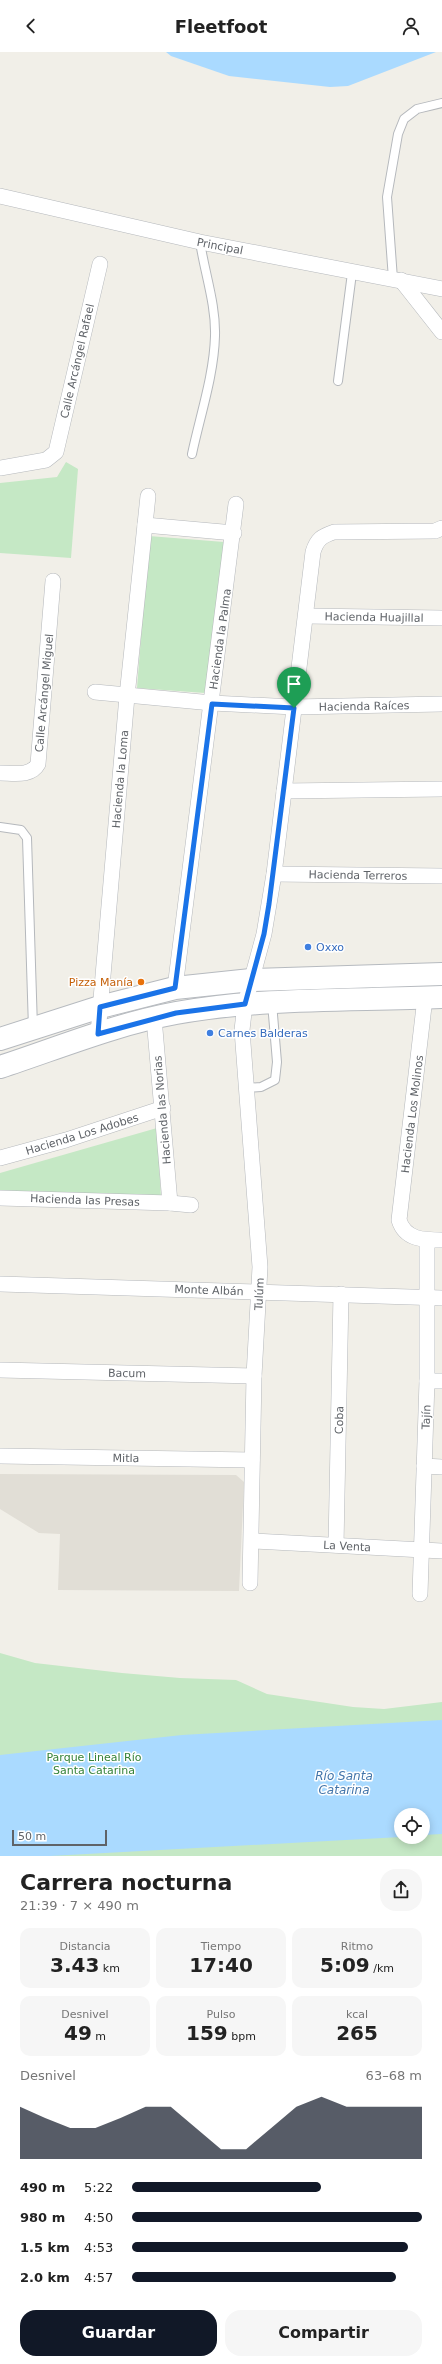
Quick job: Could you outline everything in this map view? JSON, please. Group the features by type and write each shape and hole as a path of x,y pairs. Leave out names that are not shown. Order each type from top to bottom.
{"street":[{"name":"Principal","path":"0,196 200,242 442,289"},
{"name":"Calle Arcángel Rafael","path":"0,468 52,457 56,452 100,264"},
{"path":"397,280 442,332"},
{"name":"Hacienda la Loma","path":"98,1034 127,696 148,496"},
{"name":"Hacienda la Palma","path":"175,988 234,533 236,504"},
{"path":"145,525 234,533"},
{"name":"Tulúm","path":"250,1583 254,1376 259,1292 259,1241 242,1030 245,1004 264,934 274,874 313,552 317,540 324,535 334,532 435,531 442,528"},
{"name":"Calle Arcángel Miguel","path":"0,773 29,772 35,769 38,764 54,581"},
{"name":"Hacienda Huajillal","path":"306,616 442,618"},
{"name":"Hacienda Raíces","path":"95,692 212,704 294,708 442,704"},
{"path":"284,791 442,789"},
{"name":"Hacienda Terreros","path":"274,874 442,876"},
{"path":"0,1039 100,1007 175,988 251,980 442,974"},
{"path":"0,1067 98,1034 176,1013 272,1002 434,997"},
{"name":"Hacienda Los Molinos","path":"427,1240 408,1234 402,1229 399,1220 434,997"},
{"name":"Hacienda las Norias","path":"154,1018 163,1108 170,1203"},
{"name":"Hacienda Los Adobes","path":"0,1158 66,1140 163,1108"},
{"name":"Hacienda las Presas","path":"0,1198 170,1203 191,1205"},
{"path":"427,1240 442,1240"},
{"name":"Tajín","path":"420,1594 424,1466 435,1381 427,1297 427,1240"},
{"name":"Monte Albán","path":"0,1284 442,1298"},
{"name":"Coba","path":"336,1545 341,1294"},
{"name":"Bacum","path":"0,1370 254,1376"},
{"name":"Mitla","path":"0,1456 252,1460"},
{"path":"424,1466 442,1467"},
{"name":"La Venta","path":"252,1541 442,1551"}],"lane":[{"path":"397,280 387,197 398,134 404,119 417,109 442,103"},
{"path":"192,454 212,360 215,337 214,311 200,242"},
{"path":"338,381 352,272"},
{"path":"0,827 21,830 27,838 33,1029"},
{"path":"247,1088 261,1087 275,1080 277,1062 272,1002"}],"shaded area":[{"path":"0,1474 236,1475 244,1482 239,1591 58,1590 60,1534 39,1533 0,1509"}],"green space":[{"path":"66,462 78,469 71,558 0,553 0,483 57,477"},
{"path":"149,536 224,542 205,693 137,688"},
{"path":"157,1128 161,1197 0,1193 0,1173"},
{"name":"Río Santa Catarina","path":"0,1653 35,1663 122,1673 180,1678 236,1680 267,1694 353,1707 384,1709 442,1702 442,1856 0,1856"}],"water":[{"path":"166,52 436,52 348,86 330,87 229,76 171,56"},
{"name":"Río Santa Catarina","path":"442,1720 442,1834 430,1835 430,1808 394,1808 394,1837 50,1856 0,1856 0,1755 182,1735"}],"place":[{"name":"Oxxo","path":"308,947"},
{"name":"Pizza Manía","path":"141,982"},
{"name":"Carnes Balderas","path":"210,1033"}],"route":[{"path":"212,704 294,708 274,874 264,934 245,1004 176,1013 98,1034 100,1007 175,988 212,704"}],"park label":[{"name":"Parque Lineal Río Santa Catarina","path":"94,1763"}]}
